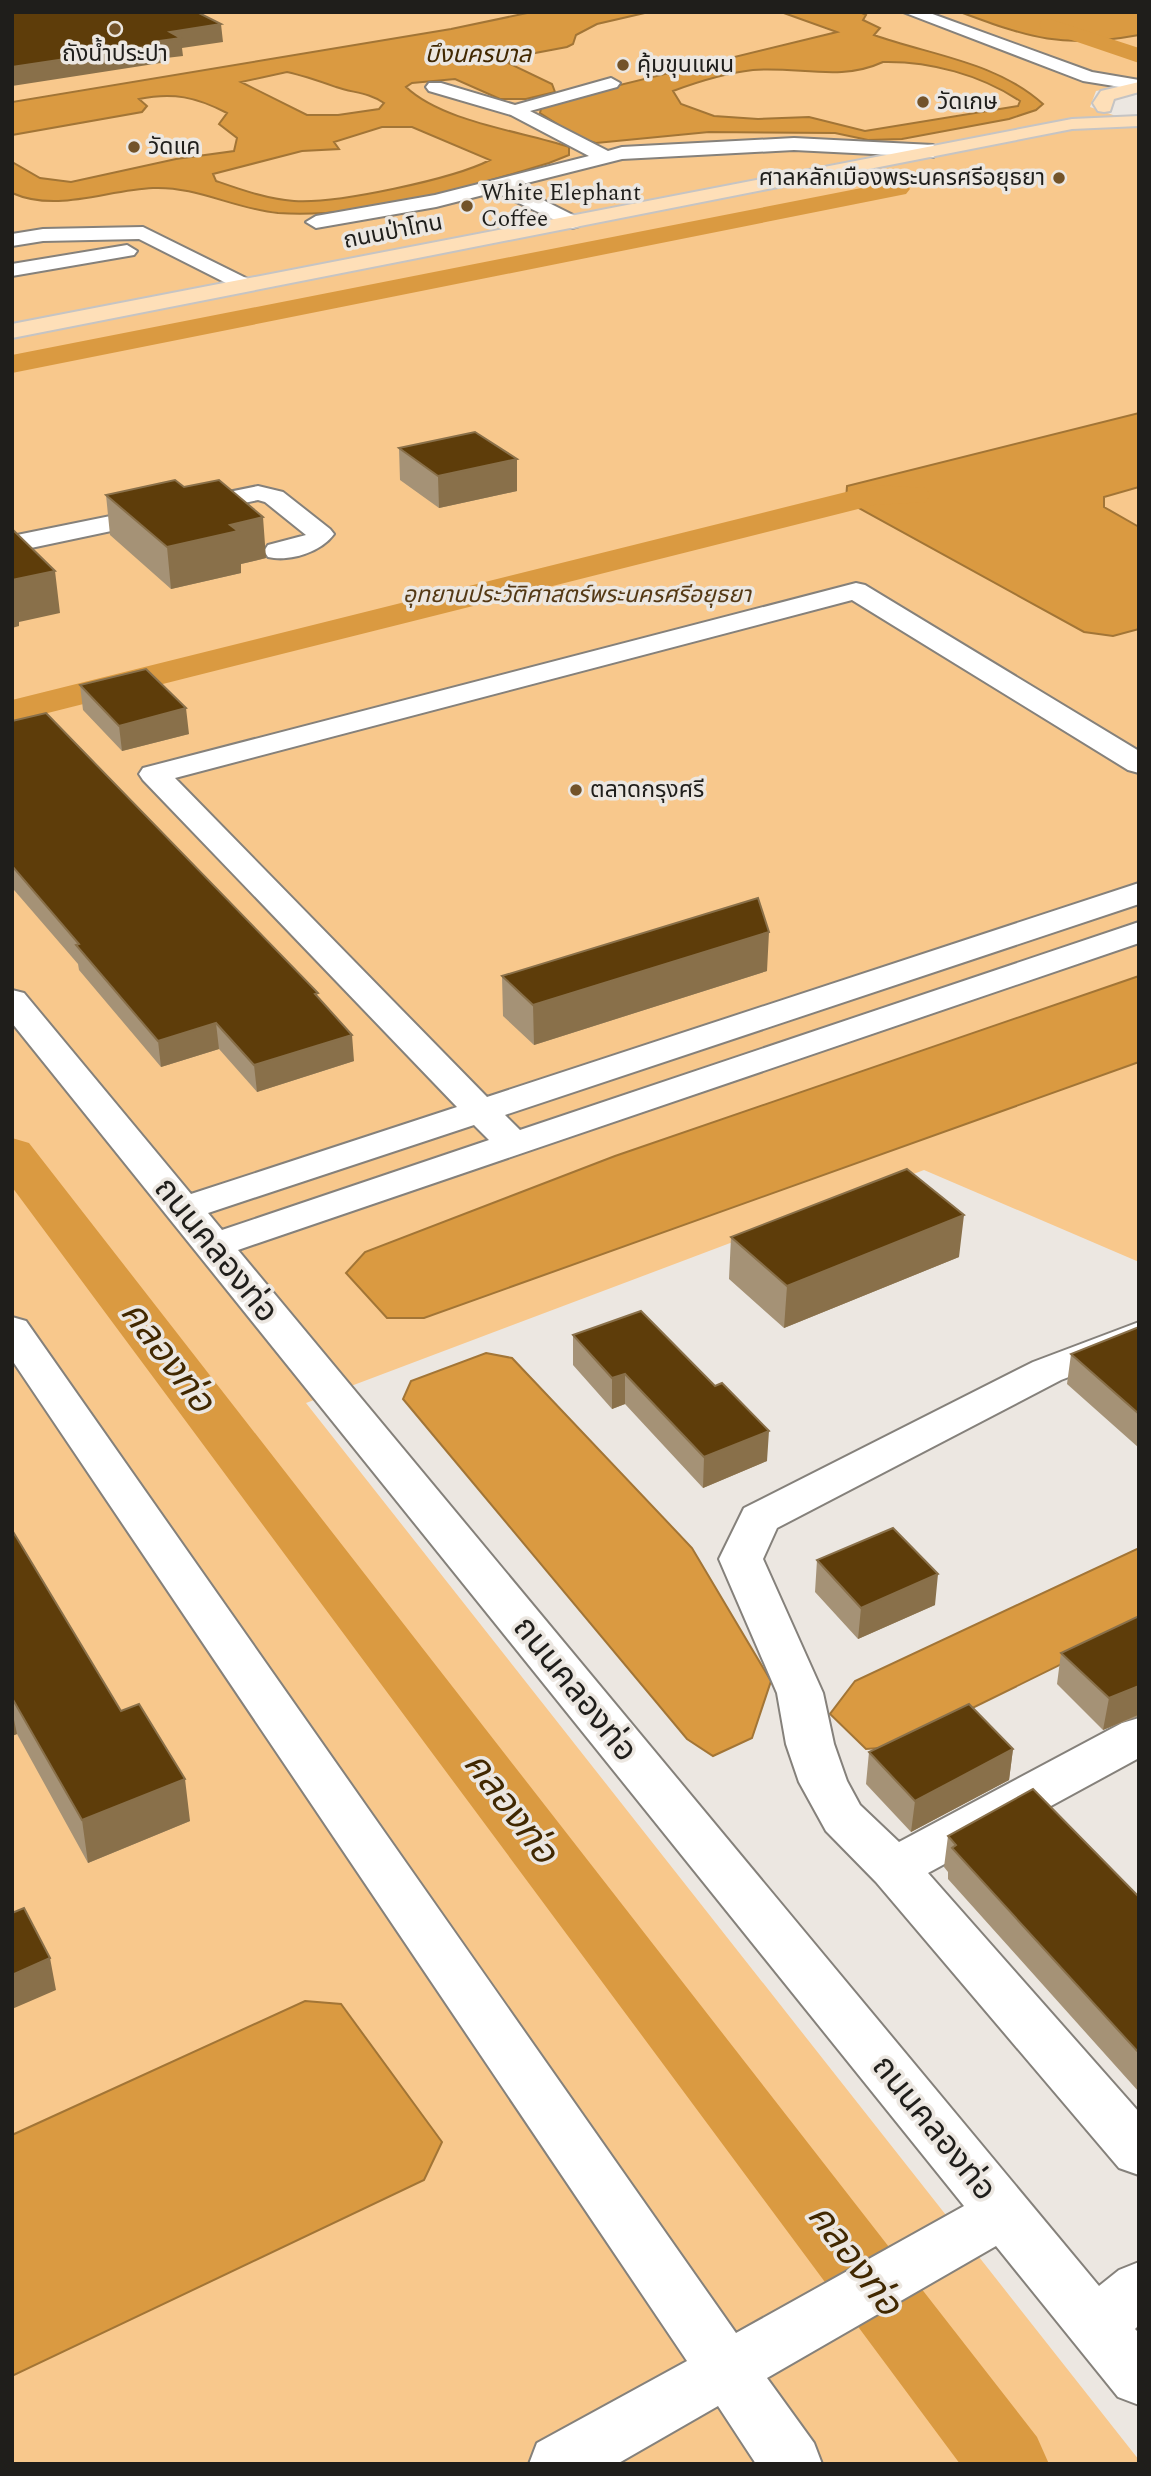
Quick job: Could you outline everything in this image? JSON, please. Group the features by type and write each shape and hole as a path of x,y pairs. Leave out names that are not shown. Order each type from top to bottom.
{"main road":[{"name":"ถนนป่าโทน","path":"1072,124 1105,101 1139,86"},
{"path":"1105,101 1139,120"},
{"name":"ถนนป่าโทน","path":"12,331 1072,124 1139,120"}],"street":[{"path":"911,12 1089,76 1139,86"},
{"path":"1089,76 1105,101"},
{"path":"517,111 528,104 611,83"},
{"path":"435,88 517,111 603,156"},
{"path":"316,222 436,201 603,156 761,145 846,145 933,151"},
{"path":"496,185 572,222"},
{"path":"12,240 43,235 142,233 167,243 245,285"},
{"path":"12,270 167,243"},
{"path":"12,544 258,493 274,497 321,534 313,543 276,551"},
{"path":"513,1144 154,774 856,592 1139,764"},
{"path":"183,1209 1139,893"},
{"path":"213,1246 1139,932"},
{"name":"ถนนคลองท่อ","path":"12,1000 1139,2378"},
{"path":"12,1330 793,2464"},
{"path":"1139,1335 1047,1371 759,1519 741,1559 800,1693 810,1744 823,1782 843,1818 894,1868 1139,2151"},
{"path":"894,1868 1139,1736"},
{"path":"559,2464 1004,2213"},
{"path":"1099,2329 1125,2298 1139,2288"}],"green space":[{"name":"อุทยานประวัติศาสตร์พระนครศรีอยุธยา","path":"12,12 1139,12 1139,83 1096,91 1090,107 1139,124 1139,1262 924,1170 306,1403 1139,2460 1139,2464 12,2464"}],"water":[{"name":"บึงนครบาล","path":"532,12 649,12 597,24 576,35 573,44 567,47 514,57 508,63 552,84 555,92 526,99 500,99 455,79 412,83 406,87 440,109 461,117 569,147 569,155 484,182 415,200 311,214 262,211 169,188 135,190 64,201 29,199 12,193 12,162 40,178 71,182 176,159 234,151 237,138 219,124 227,113 205,103 174,96 139,99 147,106 142,112 12,135 12,102 451,29","holes":["287,72 366,95 384,103 379,109 338,115 307,115 241,82","382,127 412,127 490,160 450,175 394,189 313,201 284,200 255,194 216,181 213,174 302,151 339,149 334,142"]},
{"name":"บึงนครบาล","path":"781,12 860,12 866,15 863,20 880,28 874,35 984,69 1005,78 1043,104 1036,110 1009,119 902,139 868,140 835,133 709,132 596,143 579,138 540,113 542,104 837,32","holes":["883,62 901,62 954,71 989,84 1020,101 1018,106 865,131 809,117 758,119 714,116 681,104 673,91 712,78 753,70 835,72 867,68"]},
{"path":"960,12 1139,12 1139,35 1067,41 1007,29"},
{"path":"1139,413 1139,487 1104,497 1104,507 1139,527 1139,629 1113,636 1084,632 846,501 847,486"},
{"path":"1139,976 1139,1062 424,1318 387,1318 346,1273 365,1252 615,1156"},
{"path":"486,1353 512,1358 692,1548 771,1681 752,1738 713,1756 687,1739 403,1399 411,1381"},
{"path":"1139,1548 1139,1626 893,1747 866,1749 830,1714 855,1681"},
{"path":"305,2001 341,2004 442,2142 424,2180 12,2376 12,2135"}],"building":[{"path":"12,12 197,12 221,24 170,32 181,38 159,41 165,44 12,67"},
{"path":"475,432 517,459 438,476 399,448"},
{"path":"175,480 184,487 219,480 263,517 230,525 238,531 167,547 106,495"},
{"path":"12,529 55,571 12,580"},
{"path":"146,669 186,708 119,726 80,685"},
{"path":"46,713 318,993 315,994 352,1035 254,1065 216,1023 158,1041 12,866 12,721"},
{"path":"758,898 769,932 533,1005 502,976"},
{"path":"907,1169 964,1215 787,1286 731,1237"},
{"path":"641,1311 715,1386 722,1383 769,1431 704,1457 625,1374 612,1378 573,1335"},
{"path":"1139,1327 1139,1414 1071,1354"},
{"path":"893,1528 938,1574 861,1608 817,1560"},
{"path":"12,1530 121,1711 139,1704 185,1779 82,1820 12,1698"},
{"path":"1139,1616 1139,1686 1109,1698 1061,1653"},
{"path":"969,1704 1013,1749 915,1801 869,1752"},
{"path":"1033,1789 1139,1897 1139,2053 952,1848 956,1845 948,1836"},
{"path":"24,1908 50,1958 12,1975 12,1913"}],"waterway":[{"path":"1050,25 1139,56"},
{"path":"12,364 897,189"},
{"path":"12,711 874,495 914,495"},
{"name":"คลองท่อ","path":"12,1153 1009,2464"}],"place":[{"name":"ถังน้ำประปา","path":"115,29"},
{"name":"คุ้มขุนแผน","path":"623,65"},
{"name":"วัดเกษ","path":"923,102"},
{"name":"วัดแค","path":"134,147"},
{"name":"ศาลหลักเมืองพระนครศรีอยุธยา","path":"1059,178"},
{"name":"White Elephant Coffee","path":"467,206"},
{"name":"ตลาดกรุงศรี","path":"576,790"}]}
